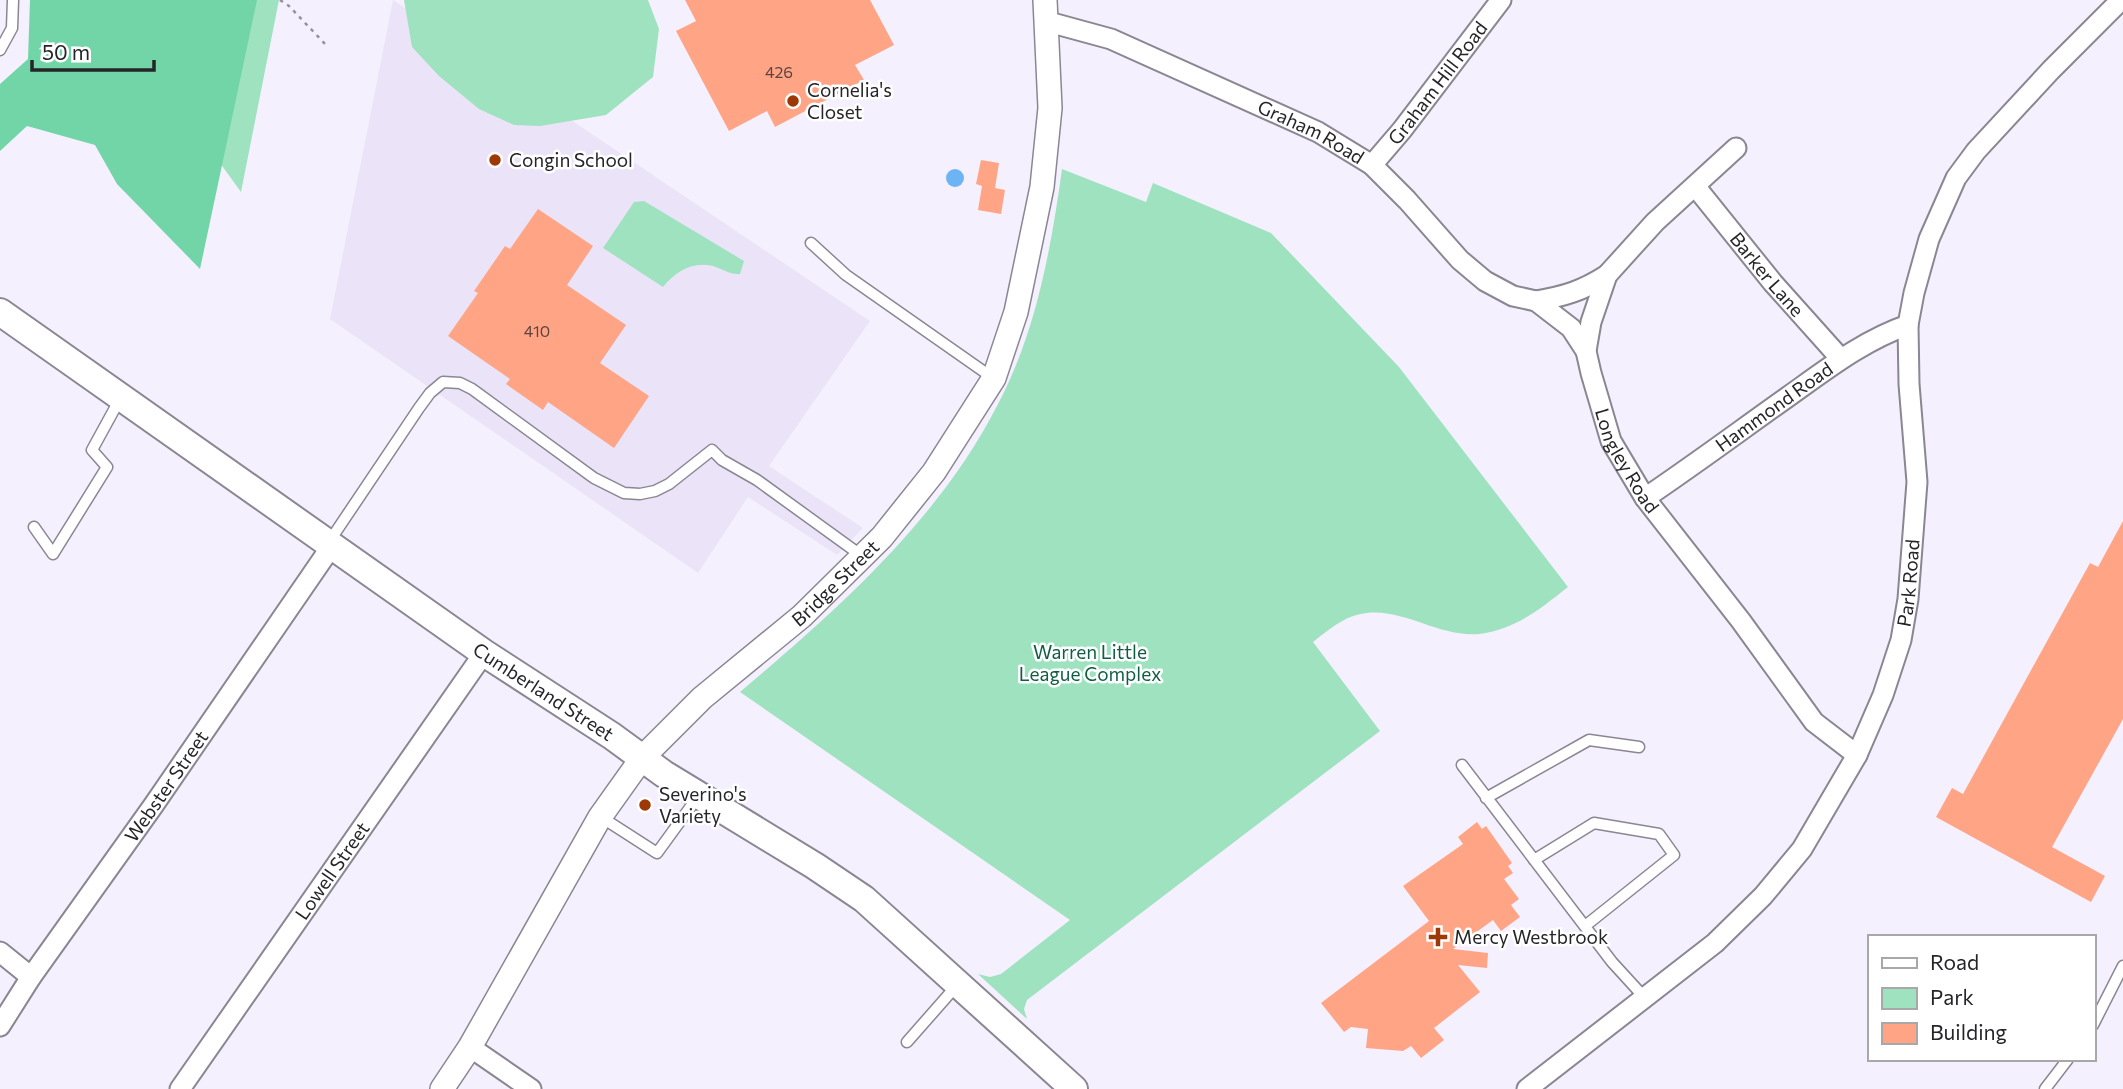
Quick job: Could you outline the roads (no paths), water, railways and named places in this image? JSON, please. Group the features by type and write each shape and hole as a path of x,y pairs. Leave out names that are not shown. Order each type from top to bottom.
{"main road":[{"name":"Cumberland Street","path":"0,312 484,653 699,795 864,899 1074,1089"}],"street":[{"name":"Graham Hill Road","path":"1371,165 1402,130 1501,0"},
{"name":"Park Road","path":"1527,1089 1715,943 1763,896 1802,849 1857,755 1901,640 1908,599 1917,482 1909,384 1908,325 1929,239 1956,178 1976,151 2121,0"},
{"name":"Graham Road","path":"1045,10 1318,132 1371,165 1407,200 1460,260 1476,274 1513,296 1536,301 1570,295 1586,289 1607,275"},
{"name":"Bridge Street","path":"442,1089 470,1046 600,817 642,758 702,698 802,616 882,537 934,472 994,378 1016,312 1042,187 1050,108 1045,10"},
{"name":"Longley Road","path":"1736,148 1655,222 1607,275 1591,322 1587,351 1591,373 1611,441 1645,498 1741,621 1814,722 1857,755"},
{"name":"Barker Lane","path":"1695,186 1773,283 1841,359"},
{"name":"Graham Road","path":"1536,301 1571,328 1587,351"},
{"name":"Hammond Road","path":"1645,498 1697,464 1841,359 1885,333 1908,325"},
{"name":"Webster Street","path":"0,1026 31,977 153,806 331,543"},
{"name":"Lowell Street","path":"180,1089 484,653"},
{"path":"0,952 31,977"},
{"path":"470,1046 531,1089"}],"lane":[{"path":"0,50 12,28 13,0"},
{"path":"811,243 846,275 994,378"},
{"path":"331,543 419,408 443,382 460,383 472,390 594,478 624,493 647,493 669,484 712,450 722,460 757,480 862,556"},
{"path":"34,527 53,554 107,467 92,450 121,397"},
{"path":"1486,798 1589,740 1639,747"},
{"path":"1462,765 1612,962 1644,997"},
{"path":"600,817 657,853 699,795"},
{"path":"1534,860 1594,822 1659,834 1674,855 1585,926"},
{"path":"2095,1021 2123,965"},
{"path":"906,1042 958,983"},
{"path":"2045,1089 2066,1061"}],"water":[{"path":"951,169 959,169 964,178 962,185 951,187 946,182 946,174"}],"place":[{"name":"Cornelia's Closet","path":"793,101"},
{"name":"Congin School","path":"495,160"},
{"name":"Severino's Variety","path":"645,805"},
{"name":"Mercy Westbrook","path":"1438,937"}],"park label":[{"name":"Warren Little League Complex","path":"1090,663"}]}
